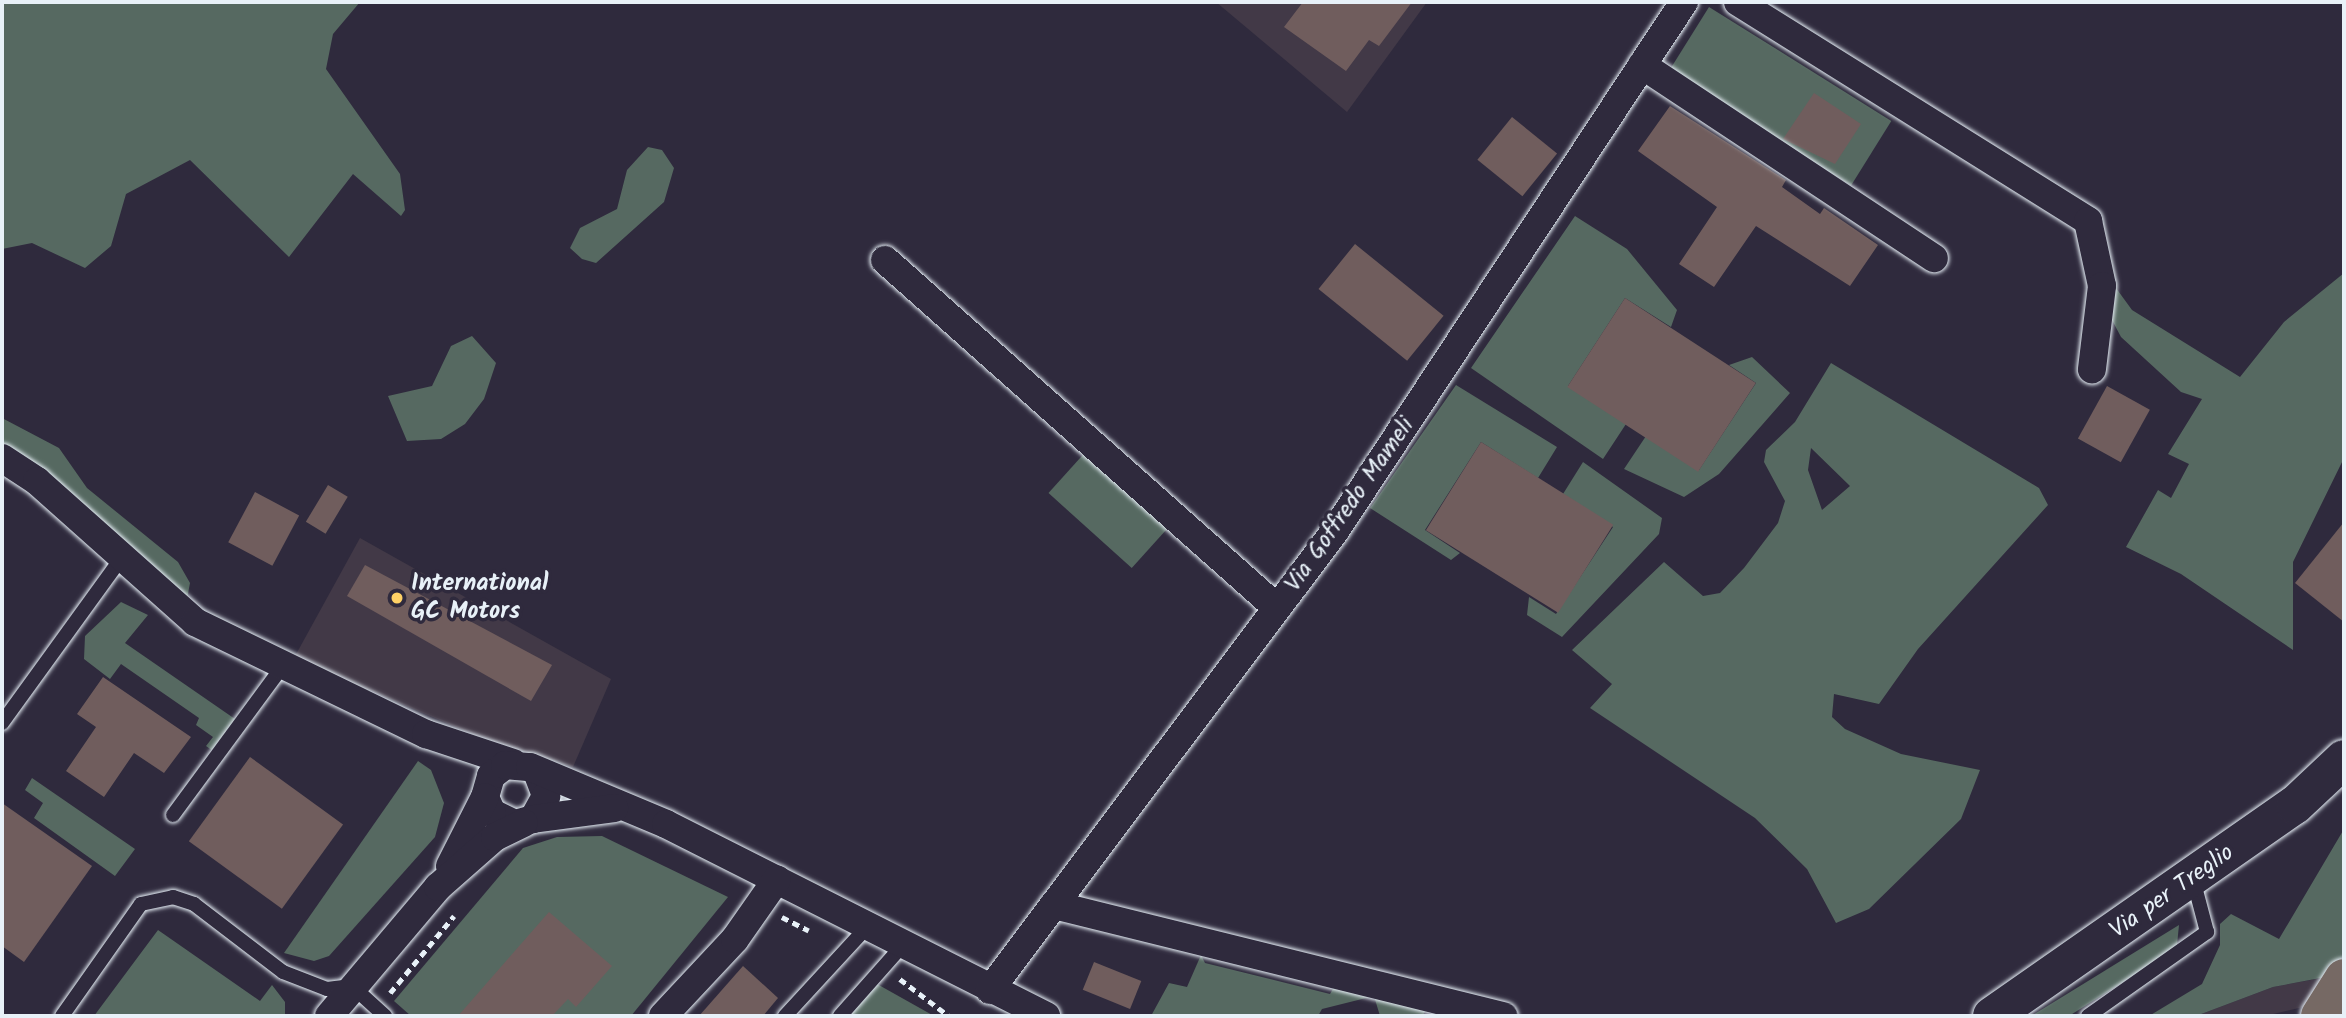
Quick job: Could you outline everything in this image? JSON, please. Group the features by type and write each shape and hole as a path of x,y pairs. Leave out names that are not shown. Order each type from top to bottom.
{"main road":[{"name":"Via per Treglio","path":"1992,1016 2295,805 2344,759"},
{"path":"2320,1016 2344,978"}],"street":[{"name":"Via Goffredo Mameli","path":"990,990 1335,531 1684,2"},
{"path":"1738,2 2088,221 2102,286 2092,369"},
{"path":"1642,65 1934,258"},
{"path":"884,260 1278,608"},
{"path":"2,458 122,557 195,622 426,734 525,767 627,808 778,879 990,990 1046,1016"},
{"path":"426,734 485,794 499,819 528,820 587,807 627,808"},
{"path":"438,887 497,769 525,767"},
{"path":"329,1016 438,887 495,837 528,820 546,796 525,767"},
{"path":"663,1016 735,939 778,879"},
{"path":"1054,905 1503,1016"}],"lane":[{"path":"2,723 122,557"},
{"path":"173,815 283,666"},
{"path":"2088,1016 2207,932 2193,878"},
{"path":"62,1016 151,898 194,904 283,972 327,989 352,986 385,1016"},
{"path":"785,1016 868,926"},
{"path":"840,1016 904,944"}],"path":[{"path":"393,990 459,909"}],"shaded area":[{"path":"1216,2 1427,2 1347,112"},
{"name":"International GC Motors","path":"360,538 611,679 573,767 482,738 294,658"},
{"path":"2344,974 2316,1004 2265,1016 2196,1016 2273,987"}],"green space":[{"path":"2,2 360,2 333,34 326,69 400,174 405,210 401,216 353,174 289,257 190,160 126,194 111,246 85,268 32,243 2,249"},
{"path":"1709,7 1891,121 1851,185 1669,71"},
{"path":"648,147 662,150 674,168 664,202 596,263 582,259 570,248 580,228 617,209 627,170"},
{"path":"1575,216 1627,249 1677,310 1671,327 1625,298 1568,386 1626,424 1603,459 1471,368"},
{"path":"2344,273 2344,458 2293,562 2293,650 2181,574 2126,547 2158,490 2171,498 2189,464 2168,454 2202,399 2181,392 2121,337 2112,320 2116,288 2132,310 2240,377 2284,322"},
{"path":"472,336 496,363 484,399 465,424 441,439 407,441 388,396 432,386 451,346"},
{"path":"1752,357 1790,393 1719,474 1684,497 1624,469 1646,436 1699,470 1756,383 1729,365"},
{"path":"1831,363 2039,488 2048,505 1918,649 1879,704 1834,694 1832,717 1845,729 1901,754 1980,770 1961,819 1869,909 1836,923 1807,869 1755,818 1590,708 1612,684 1572,650 1664,562 1703,596 1720,593 1744,568 1778,523 1785,501 1764,462 1766,450 1795,422","holes":["1811,448 1850,486 1822,510 1808,470"]},
{"path":"1456,385 1557,447 1538,478 1481,442 1425,530 1460,553 1451,560 1370,508"},
{"path":"2,418 59,448 87,488 178,562 190,583 187,599 2,453"},
{"path":"1090,447 1173,522 1132,568 1049,493"},
{"path":"1583,462 1662,518 1659,534 1562,637 1527,615 1529,597 1556,614 1613,527 1563,494"},
{"path":"121,602 148,615 125,643 235,719 213,751 206,746 213,737 196,725 199,718 121,664 110,679 84,659 85,636"},
{"path":"418,761 431,770 444,803 435,837 329,956 314,961 284,953"},
{"path":"32,778 135,849 115,876 34,818 43,803 25,790"},
{"path":"2344,829 2344,954 2331,976 2273,987 2196,1016 2149,1016 2202,984 2220,945 2220,924 2231,914 2279,939"},
{"path":"602,836 728,897 631,1016 411,1016 394,1001 523,848 557,837"},
{"path":"2179,925 2177,945 2163,957 2069,1016 2031,1016"},
{"path":"158,930 260,1001 272,985 285,1002 285,1016 94,1016"},
{"path":"1201,955 1205,963 1330,994 1334,987 1429,1006 1422,1016 1380,1016 1374,996 1322,1009 1318,1016 1151,1016 1169,983 1187,987"},
{"path":"877,984 934,1016 848,1016"}],"building":[{"path":"1303,2 1412,2 1379,46 1369,40 1346,71 1284,27"},
{"path":"1814,93 1861,124 1835,164 1783,139"},
{"path":"1670,106 1786,180 1782,187 1820,214 1824,208 1878,245 1850,286 1756,226 1714,287 1679,264 1717,207 1638,151"},
{"path":"1512,117 1557,154 1522,196 1477,160"},
{"path":"1355,244 1444,316 1407,361 1318,289"},
{"path":"1625,298 1756,383 1698,472 1567,387"},
{"path":"2107,386 2150,410 2121,462 2078,438"},
{"path":"1481,442 1613,525 1558,613 1426,530"},
{"path":"328,485 348,497 326,534 306,522"},
{"path":"255,492 299,515 272,566 228,542"},
{"path":"2344,522 2344,622 2295,583"},
{"path":"365,565 552,665 531,701 347,596"},
{"path":"103,677 191,737 164,773 134,753 104,797 66,771 96,727 77,714"},
{"path":"250,757 343,825 282,909 189,841"},
{"path":"2,803 92,866 24,962 2,946"},
{"path":"549,912 612,966 576,1007 568,999 552,1016 458,1016"},
{"path":"1094,962 1141,981 1130,1009 1083,990"},
{"path":"743,966 778,998 763,1016 699,1016"}],"place":[{"name":"International GC Motors","path":"397,598"}]}
